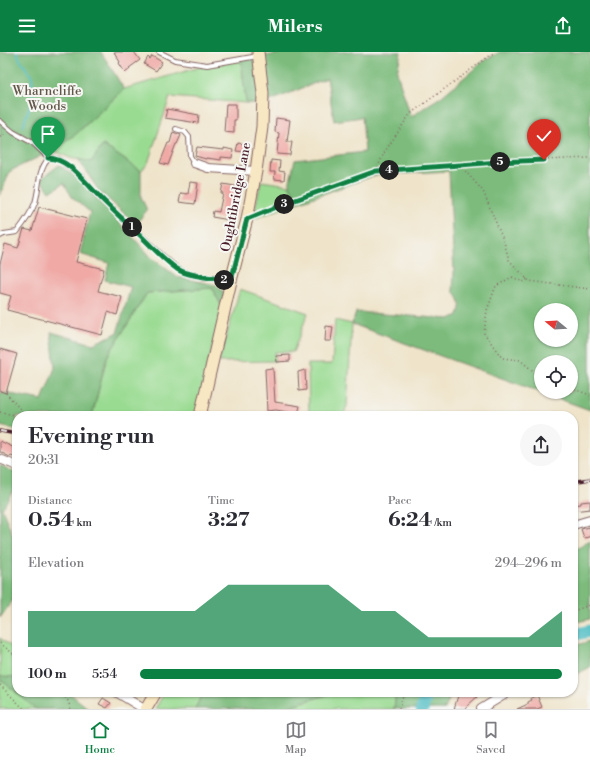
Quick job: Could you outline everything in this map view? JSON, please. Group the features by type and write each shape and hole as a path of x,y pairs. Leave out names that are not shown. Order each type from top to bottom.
{"street":[{"name":"Oughtibridge Lane","path":"201,411 247,219 256,171 262,127 263,93 258,54"},
{"path":"194,163 208,168 256,171"},
{"path":"0,459 12,464"},
{"path":"578,524 590,520"},
{"path":"125,697 145,709 153,697"},
{"path":"481,709 501,697"}],"lane":[{"path":"159,52 175,60 207,65 258,54"},
{"path":"0,121 13,132 33,143 49,158 58,159 77,173 95,193 178,269 191,275 231,281"},
{"path":"176,129 185,132 189,137 190,156 194,163"},
{"path":"0,236 16,232 31,214 41,169 49,158"}],"path":[{"path":"376,171 384,153 410,114 495,52"},
{"path":"247,219 379,170 498,162 590,158"},
{"path":"379,170 385,165 391,170"},
{"path":"460,165 483,191 504,242 509,260 529,281 590,289"},
{"path":"528,279 523,282 512,277 496,286 487,310 484,333 502,358 520,360 534,372"},
{"path":"578,391 590,395"},
{"path":"6,393 22,411"},
{"path":"0,412 12,415"},
{"path":"578,609 590,605"},
{"path":"0,643 12,653"},
{"path":"0,685 24,709"},
{"path":"65,697 71,709"},
{"path":"400,709 403,697"}],"green space":[{"name":"Wharncliffe Woods","path":"0,52 101,52 124,89 76,134 53,150 10,171 0,196"},
{"path":"280,52 401,52 397,73 411,117 441,97 486,59 500,52 590,52 590,410 560,399 578,399 578,355 534,355 534,390 352,324 356,312 450,319 458,315 460,302 453,291 454,273 449,171 376,175 300,202 289,185 295,160 365,152 362,117 334,121 327,78 263,104 246,103 241,59 279,54"},
{"path":"241,59 246,103 170,97 148,163 141,171 103,145 91,162 70,158 53,150 76,134 124,89 207,65"},
{"path":"103,145 141,171 141,197 147,210 136,224 99,191 78,159 91,162"},
{"path":"59,165 81,181 152,258 177,277 216,285 224,293 222,307 212,288 147,293 107,357 93,411 12,411 12,429 0,426 0,392 42,400 55,368 51,332 93,344 117,333 131,287 105,280 109,263 80,254 90,212 72,197 64,183 50,192 41,179"},
{"path":"261,181 289,185 300,202 253,219"},
{"path":"212,288 222,307 197,411 93,411 107,357 147,293"},
{"path":"240,289 308,313 293,352 275,352 275,361 219,362"},
{"path":"335,320 352,324 347,406 345,411 309,411 308,364 332,364"},
{"path":"0,465 12,471 12,492 2,509 12,534 12,601 0,618"},
{"path":"590,541 590,619 578,622 578,548"},
{"path":"0,638 12,647 12,697 38,697 89,709 0,709"},
{"path":"590,641 590,667 578,673 578,645"},
{"path":"0,676 12,677 12,689 0,679"},
{"path":"22,697 74,697 89,709 36,709"},
{"path":"162,697 201,697 195,709 155,709"},
{"path":"201,697 320,697 280,709 195,709"},
{"path":"320,697 395,697 394,709 280,709"},
{"path":"395,697 450,697 445,709 394,709"}],"building":[{"path":"114,52 134,52 140,60 125,73"},
{"path":"152,56 162,62 156,71 144,64 148,57 150,59"},
{"path":"226,104 236,104 234,133 224,132"},
{"path":"167,109 199,115 198,123 165,118"},
{"path":"276,118 290,120 287,142 292,142 290,155 277,154 279,133 275,132"},
{"path":"173,132 181,135 168,165 160,163 168,143 170,143"},
{"path":"238,143 248,145 246,152 236,151"},
{"path":"197,147 224,150 224,148 233,150 232,158 221,157 221,160 206,159 195,156"},
{"path":"271,160 280,161 279,171 285,172 284,180 274,179 275,172 270,172"},
{"path":"190,182 198,183 195,204 179,202 181,193 188,194"},
{"path":"223,184 241,187 235,221 212,217 213,211 219,212 223,193 221,193"},
{"path":"39,207 87,219 76,262 104,269 98,291 122,297 117,315 108,312 102,335 7,310 11,296 0,293 0,264 5,244 18,248 24,229 32,231"},
{"path":"326,326 333,327 331,341 325,341"},
{"path":"0,349 17,354 6,393 0,391"},
{"path":"290,355 290,361 277,362 276,356"},
{"path":"273,368 275,402 300,406 299,411 267,411 265,369"},
{"path":"305,370 306,390 299,391 298,372"},
{"path":"0,441 12,447 12,456 10,457 0,452"},
{"path":"590,501 590,509 578,510 578,504 581,504 581,502"},
{"path":"590,527 590,537 584,538 581,529"},
{"path":"458,697 477,697 468,705 466,709 454,709"},
{"path":"538,697 542,707 537,709 517,709 528,704 528,702 532,700 531,698"},
{"path":"103,698 111,703 107,708 99,704"}],"waterway":[{"path":"17,52 20,60 32,77 33,96 23,126"},
{"path":"578,634 590,631"},
{"path":"422,709 426,697"}],"railway":[{"path":"0,431 12,433"},
{"path":"578,481 590,479"}],"route":[{"path":"48,158 58,159 83,178 95,193 178,269 191,275 231,281 247,219 284,204 376,171 544,160"}]}
